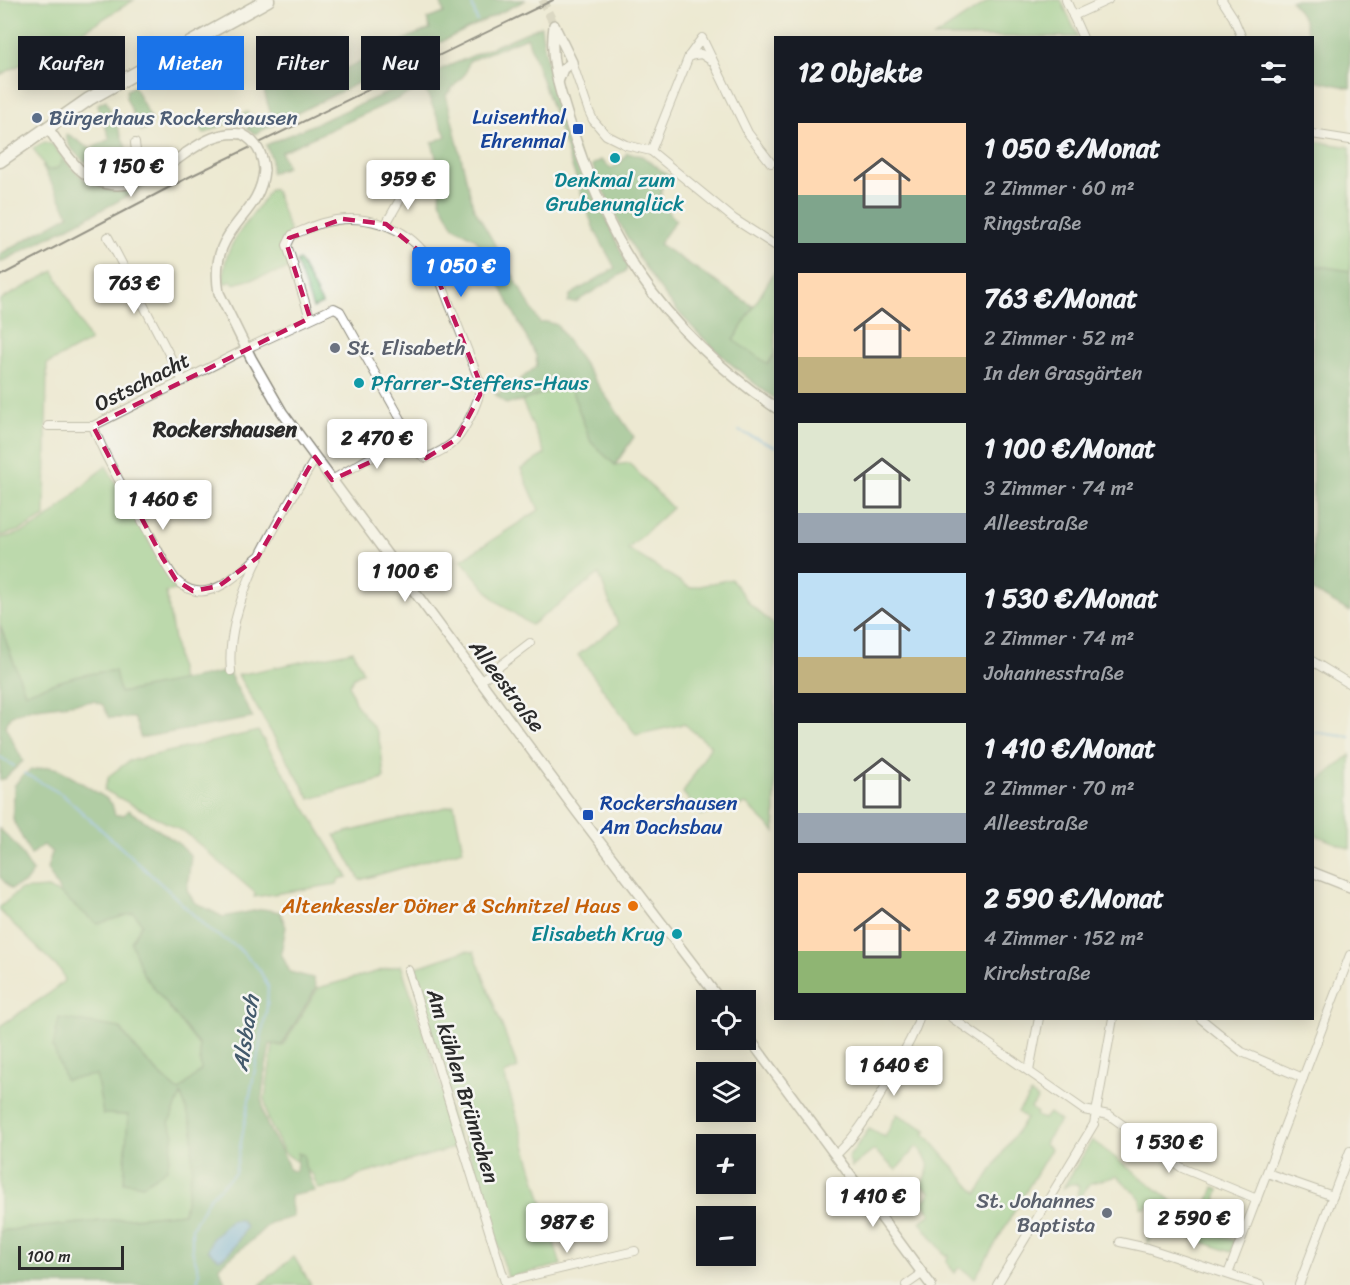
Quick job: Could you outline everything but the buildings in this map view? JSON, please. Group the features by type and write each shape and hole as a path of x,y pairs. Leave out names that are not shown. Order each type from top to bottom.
{"main road":[{"path":"0,161 107,88 268,0"}],"street":[{"path":"1066,0 1082,36"},
{"path":"1073,16 1108,0"},
{"path":"1222,0 1233,16 1241,36"},
{"path":"774,245 726,212 651,151 619,143 599,129 588,109 572,62 553,23 551,53 567,112 586,167 609,219 638,273 661,304 699,345 748,388 774,407"},
{"path":"651,151 689,57 702,38 748,133 771,163"},
{"path":"689,57 701,54 714,62"},
{"path":"558,81 563,69 572,62"},
{"name":"Alleestraße","path":"47,127 79,168 96,180 113,185 131,184 149,178 200,143 216,136 232,132 242,134 249,137 257,147 263,158 261,188 231,230 219,252 217,264 219,293 273,398 480,681 712,990"},
{"path":"1314,134 1350,140"},
{"path":"135,143 136,151 149,178"},
{"path":"386,224 408,185"},
{"path":"310,318 287,245 292,235 322,223 355,218 386,224 421,248 430,260 481,385 476,405 457,439 451,444 426,458 421,455 413,442 366,460 332,480"},
{"path":"108,237 183,381"},
{"name":"Ostschacht","path":"48,426 93,426 334,308 340,311 413,442"},
{"path":"93,426 111,466 176,580 193,591 209,591 231,578 258,557"},
{"path":"231,671 230,655 240,605 258,557 312,464 317,460"},
{"path":"480,681 530,643"},
{"path":"1314,662 1350,684"},
{"path":"1314,873 1350,887"},
{"path":"1228,1274 1350,955"},
{"name":"Am kühlen Brünnchen","path":"408,970 506,1284 635,1251"},
{"path":"836,1155 851,1141 878,1100 913,1035 918,1020"},
{"path":"1029,1071 1039,1020"},
{"path":"997,1285 1094,1124 1113,1020"},
{"path":"1202,1020 1242,1052 1303,1078"},
{"path":"966,1023 1084,1110 1109,1115 1182,1168 1257,1199"},
{"path":"756,1047 931,1285"},
{"path":"1299,1285 1350,1151"},
{"path":"1267,1173 1333,1196"},
{"path":"1120,1242 1147,1248 1260,1285"},
{"path":"906,1285 923,1273"}],"highlighted area":[{"path":"343,219 386,224 430,260 481,385 480,395 457,439 426,458 413,442 332,480 315,457 258,557 219,586 193,591 176,580 162,557 93,426 310,318 287,245 289,238"}],"green space":[{"path":"0,0 134,0 75,36 18,36 18,66 0,75"},
{"path":"440,0 526,0 440,43 440,36 412,36 430,29 427,19 444,13"},
{"path":"990,0 1061,0 1078,36 936,36"},
{"path":"1291,0 1350,0 1350,88 1314,80 1314,36 1308,36 1305,21"},
{"path":"541,26 546,57 563,116 586,174 628,267 625,272 576,302 568,302 570,295 615,268 593,227 527,37 469,61 466,73 446,95 473,206 540,323 548,322 557,325 634,437 615,465 591,442 569,384 522,401 506,404 495,394 518,387 521,379 537,366 536,356 476,239 454,227 440,201 441,176 432,143 446,136 425,90 440,90 440,70"},
{"path":"361,61 361,82 349,88 349,67"},
{"path":"134,86 152,121 146,130 141,131 126,98 127,90"},
{"path":"344,90 255,134 247,129 254,123 257,127 272,119 264,91"},
{"path":"393,90 417,90 281,152 287,167 271,173 271,158 266,145"},
{"path":"106,100 126,147 124,151 98,165 109,173 127,173 131,178 113,177 92,169 87,166 97,162 95,158 84,162 68,142 66,134 91,148 110,139 98,109 98,104"},
{"path":"232,112 235,116 248,112 254,123 248,127 244,121 237,119 204,134 201,129"},
{"path":"1314,141 1350,147 1350,271 1314,265"},
{"path":"45,142 53,145 63,158 56,169 47,170 33,148"},
{"path":"627,153 642,156 670,177 661,189 661,204 676,220 659,244 754,307 733,340 768,364 774,355 774,398 703,338 656,284 616,216 592,165 601,160 611,168 619,165"},
{"path":"63,158 81,176 100,187 122,190 147,186 0,263 0,254 69,215 42,166 44,165 47,170 56,169"},
{"path":"270,189 275,190 290,232 283,240 283,244 290,269 233,284 232,281 224,284 224,269 232,244"},
{"path":"299,260 322,304 313,308 296,262"},
{"path":"1314,265 1350,271 1350,612 1314,592"},
{"path":"54,271 90,341 47,364 45,517 21,530 0,536 0,300"},
{"path":"774,273 774,355 768,364 733,341"},
{"path":"569,384 591,442 615,465 629,463 672,508 628,549 690,588 731,579 750,604 774,625 774,831 746,804 701,815 683,793 711,746 684,724 636,735 578,655 618,625 599,574 531,625 495,600 461,560 539,510 521,469 545,454 522,401"},
{"path":"106,466 165,569 179,589 166,592 181,681 119,693 115,671 92,673 25,693 0,625 0,538 17,534 46,520"},
{"path":"0,625 25,693 92,673 115,671 120,693 228,671 253,718 140,738 134,718 109,718 103,705 94,701 29,709 12,715 5,726 23,761 0,780"},
{"path":"353,651 363,672 354,677 349,685 355,703 377,732 384,777 381,780 310,799 238,675"},
{"path":"258,731 348,877 339,879 337,884 254,897 255,893 186,833 104,790 109,776 129,761"},
{"path":"1350,755 1350,849 1314,834 1314,785"},
{"path":"49,767 59,769 106,798 112,804 115,815 124,815 128,810 177,842 191,856 187,890 194,902 223,917 263,909 280,912 286,927 281,953 290,972 313,978 316,988 282,1045 270,1044 262,1100 267,1126 289,1170 296,1171 298,1153 304,1155 305,1166 315,1191 290,1196 293,1217 270,1223 219,1266 226,1285 0,1285 0,1231 184,1213 192,1169 193,1129 181,1094 169,1123 174,1134 167,1169 143,1185 124,1182 128,1115 103,1114 96,1075 65,1080 53,1047 59,1018 120,1028 147,1062 179,1091 201,1070 199,1045 143,974 131,942 142,924 134,913 97,924 61,894 47,869 52,852 43,845 31,855 13,820 14,786 31,770"},
{"path":"454,805 463,850 360,880 335,835"},
{"path":"0,829 16,845 33,872 25,883 11,889 0,877"},
{"path":"46,888 61,894 97,924 134,913 143,924 143,974 199,1046 201,1070 179,1091 147,1062 120,1028 97,1075 103,1114 128,1115 124,1182 143,1185 156,1176 169,1123 181,1094 193,1129 192,1169 184,1213 0,1231 0,1026 50,993 65,980 61,971 0,911 0,907 20,890"},
{"path":"465,951 474,952 518,1068 504,1074 561,1265 508,1277 411,969"},
{"path":"401,965 461,1146 360,1175 342,1185 318,1189 313,1175 284,1152 268,1120 265,1099 273,1045 283,1046 318,988"},
{"path":"1031,1094 1038,1099 1031,1108 1037,1113 1036,1116 1044,1119 1049,1113 1060,1121 1044,1144 1051,1149 975,1278 959,1267 955,1273 946,1262 949,1256 946,1256 920,1222 931,1214 923,1203 931,1192 921,1185 928,1165 917,1146 896,1170 874,1150 852,1167 848,1158 869,1129 885,1137 897,1114 927,1131 924,1133 977,1194 1026,1119 1018,1112"},
{"path":"1092,1140 1176,1204 1185,1207 1178,1228 1166,1224 1153,1233 1149,1242 1147,1241 1152,1227 1148,1224 1154,1217 1159,1222 1164,1215 1151,1203 1146,1208 1141,1208 1140,1198 1117,1176 1091,1183 1079,1197 1077,1193 1079,1187 1076,1184 1063,1188"},
{"path":"1214,1187 1219,1189 1216,1200 1229,1205 1218,1234 1235,1241 1231,1252 1178,1233 1188,1203 1206,1209"},
{"path":"293,1257 311,1285 260,1285"}],"water":[{"path":"231,1220 241,1220 246,1227 238,1241 219,1259 208,1250 212,1239"}],"waterway":[{"path":"471,0 477,21"},
{"path":"739,431 774,446"},
{"path":"1314,732 1350,737"},
{"name":"Alsbach","path":"0,757 14,766"},
{"name":"Alsbach","path":"24,773 63,795 210,931 236,946 259,969 268,986 267,1007 235,1173 209,1198 192,1228 192,1250 199,1272 197,1285"}],"tunnel":[{"path":"542,0 552,20"}],"railway":[{"path":"0,276 189,177 553,0"}],"place":[{"name":"Bürgerhaus Rockershausen","path":"37,118"},
{"name":"Luisenthal Ehrenmal","path":"578,129"},
{"name":"Denkmal zum Grubenunglück","path":"615,158"},
{"name":"St. Elisabeth","path":"335,348"},
{"name":"Pfarrer-Steffens-Haus","path":"359,383"},
{"name":"Rockershausen Am Dachsbau","path":"588,815"},
{"name":"Altenkessler Döner & Schnitzel Haus","path":"633,906"},
{"name":"Elisabeth Krug","path":"677,934"},
{"name":"St. Johannes Baptista","path":"1107,1213"}],"district":[{"name":"Rockershausen","path":"225,429"}]}
